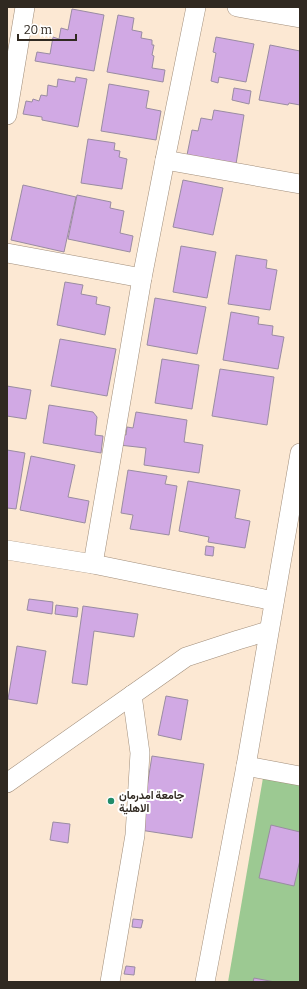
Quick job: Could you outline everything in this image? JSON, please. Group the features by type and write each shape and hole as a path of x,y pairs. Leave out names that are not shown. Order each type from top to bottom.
{"street":[{"path":"7,115 25,7"},
{"path":"93,564 142,278 196,7"},
{"path":"238,7 300,18"},
{"path":"165,160 300,184"},
{"path":"7,253 142,278"},
{"path":"205,982 246,766 268,631 274,601 292,546 300,453"},
{"path":"7,550 93,564 274,601"},
{"path":"7,783 186,657 268,631"},
{"path":"110,982 135,835 140,753 132,695"},
{"path":"246,766 300,776"}],"green space":[{"path":"264,772 300,779 300,982 228,982"}],"building":[{"path":"72,9 104,15 94,71 35,61 37,52 50,54 53,37 59,39 61,28 68,30"},
{"path":"118,15 134,18 132,30 142,32 141,38 152,40 152,45 154,45 152,55 154,56 152,68 165,70 163,82 107,72"},
{"path":"216,37 254,44 246,82 219,77 218,83 211,81 216,53 213,52"},
{"path":"270,45 300,51 300,105 289,103 288,105 259,100"},
{"path":"76,77 87,79 78,127 42,120 42,117 23,114 26,101 32,102 33,99 39,101 41,95 47,96 48,85 57,87 58,79 75,82"},
{"path":"109,84 149,91 146,108 161,111 156,140 101,131"},
{"path":"234,88 251,91 249,104 232,100"},
{"path":"214,110 244,115 236,164 187,155 192,130 198,131 201,118 212,120"},
{"path":"88,139 115,143 114,150 120,151 119,157 127,159 122,189 81,183"},
{"path":"183,180 223,188 213,235 173,227"},
{"path":"23,185 76,197 64,252 11,240"},
{"path":"77,195 111,202 110,208 124,211 120,233 133,236 130,252 68,239"},
{"path":"181,246 216,252 207,298 173,292"},
{"path":"236,255 267,260 266,268 277,270 270,310 228,304"},
{"path":"65,282 83,285 81,294 97,297 96,304 110,307 105,335 57,325"},
{"path":"155,298 206,307 197,354 147,345"},
{"path":"231,312 259,317 258,324 273,326 272,335 284,337 278,369 223,360"},
{"path":"60,339 116,349 107,396 51,386"},
{"path":"162,359 199,365 192,409 155,403"},
{"path":"220,369 274,377 267,425 212,416"},
{"path":"7,386 31,390 26,419 7,416"},
{"path":"49,405 93,412 97,417 95,435 103,436 101,453 43,443"},
{"path":"136,412 187,420 184,442 203,445 199,473 144,465 146,448 119,445 121,434 126,435 127,427 133,428"},
{"path":"7,450 25,453 16,509 7,508"},
{"path":"31,456 75,465 68,497 89,501 85,523 20,510"},
{"path":"128,470 167,476 165,484 177,486 169,535 130,529 133,515 121,513"},
{"path":"188,481 240,490 235,518 250,521 245,548 208,542 209,537 179,531"},
{"path":"206,546 214,547 213,556 205,555"},
{"path":"29,599 53,602 52,614 27,610"},
{"path":"56,605 78,608 77,617 55,614"},
{"path":"83,606 138,614 134,637 94,631 87,685 72,683"},
{"path":"17,646 46,651 37,704 8,699"},
{"path":"166,696 188,700 181,740 158,735"},
{"path":"152,756 204,764 192,838 140,830"},
{"path":"53,822 70,824 68,843 50,840"},
{"path":"271,825 300,832 300,860 294,886 259,878"},
{"path":"133,919 143,920 141,928 132,927"},
{"path":"126,966 135,967 134,975 124,974"},
{"path":"254,978 275,982 253,982"}],"place":[{"name":"جامعة امدرمان الاهلية","path":"111,801"}]}
